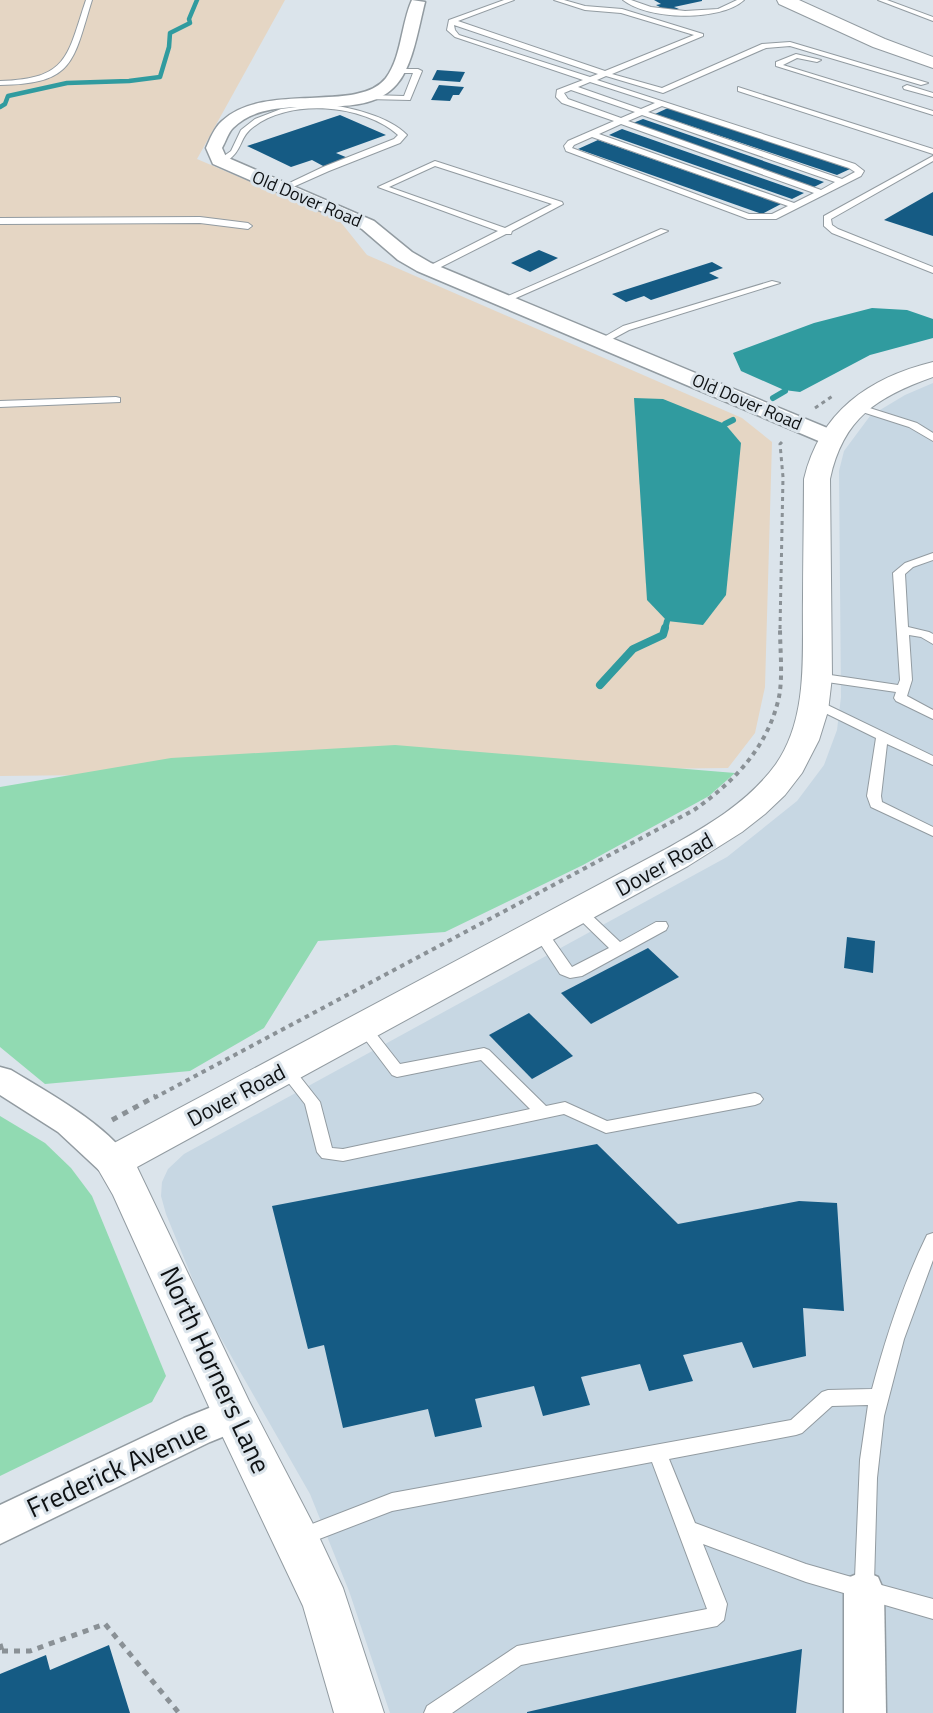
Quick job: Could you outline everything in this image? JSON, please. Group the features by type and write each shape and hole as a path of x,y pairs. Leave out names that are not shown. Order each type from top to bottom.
{"street":[{"path":"785,0 879,43 933,63"},
{"path":"221,161 214,148 228,123 247,111 278,103 370,97 392,82 418,2"},
{"name":"Old Dover Road","path":"221,161 368,225 405,256 430,269 815,431"},
{"name":"Dover Road","path":"113,1162 706,841 729,827 766,797 782,780 797,757 808,733 816,690 817,479 819,465 815,431 847,400 889,387 933,369"},
{"name":"North Horners Lane","path":"0,1078 70,1123 113,1162 133,1196 234,1415 296,1538 326,1604 359,1713"},
{"name":"Frederick Avenue","path":"0,1525 197,1430 234,1415"},
{"path":"864,1591 865,1713"}],"lane":[{"path":"0,83 36,80 48,76 58,68 71,55 89,0"},
{"path":"451,21 511,0"},
{"path":"557,0 585,8 622,11 701,35 570,87 560,92 560,97 564,101 822,193"},
{"path":"626,0 661,10 689,14 718,11 738,4 741,0"},
{"path":"882,0 933,19"},
{"path":"451,21 663,92 765,46 790,44 924,83"},
{"path":"451,21 451,30 457,36 852,166 860,171 773,217 748,216 569,149 568,146 571,143 662,104"},
{"path":"933,95 807,57 796,56 779,64 933,113"},
{"path":"892,100 933,78"},
{"path":"570,87 843,182"},
{"path":"741,89 933,152"},
{"path":"221,161 233,155 239,146 239,137 247,128 264,117 308,107 344,108 396,129 403,135 397,141 326,169 284,189"},
{"path":"592,134 795,206"},
{"path":"933,158 827,218 828,226 835,231 933,270"},
{"path":"430,269 508,232 560,204 435,163 382,187 508,232"},
{"path":"0,221 200,220 248,226"},
{"path":"504,300 664,231"},
{"path":"602,341 626,328 775,283"},
{"path":"0,404 116,400"},
{"path":"847,400 913,425 933,438"},
{"path":"933,556 909,565 899,573 906,680 900,699 933,715"},
{"path":"903,630 925,634 933,640"},
{"path":"816,690 903,689"},
{"path":"816,690 852,719 882,737 933,762"},
{"path":"882,737 874,796 876,804 933,832"},
{"path":"579,911 618,948"},
{"path":"539,931 565,970 570,973 577,972 661,926"},
{"path":"362,1026 397,1071 484,1054 542,1112"},
{"path":"285,1068 312,1102 323,1148 328,1154 343,1155 565,1107 606,1127 755,1099"},
{"path":"864,1591 871,1441 896,1331 933,1240"},
{"path":"296,1538 392,1502 796,1427 828,1398 880,1397"},
{"path":"434,1713 517,1656 710,1619 717,1613 717,1604 658,1453"},
{"path":"686,1529 806,1574 933,1609"}],"path":[{"path":"114,1118 694,810 722,791 745,768 761,746 773,720 779,696 783,477 780,444 815,431 809,412 847,400"},
{"path":"1,1649 30,1651 105,1624 179,1713"}],"shaded area":[{"path":"0,0 285,0 197,159 339,220 367,255 742,418 772,442 765,687 755,733 728,768 0,776"},
{"path":"933,383 933,1713 390,1713 349,1591 310,1494 206,1312 166,1214 161,1196 162,1182 168,1169 184,1154 727,857 797,801 824,765 837,730 841,697 839,471 844,451 870,416 905,395"}],"green space":[{"path":"395,745 735,773 709,796 583,865 445,932 318,941 264,1028 190,1071 45,1084 0,1047 0,787 171,758"},
{"path":"0,1116 45,1143 71,1168 92,1196 166,1376 152,1402 0,1476"}],"water":[{"path":"872,308 907,310 933,319 933,338 870,355 800,392 784,390 741,371 733,353 814,323"},
{"path":"634,398 663,399 725,424 741,443 726,595 703,625 667,621 647,600"}],"building":[{"path":"654,0 702,1 674,7 679,9 668,11 656,5 661,4"},
{"path":"437,70 465,72 460,82 432,80"},
{"path":"439,85 464,87 459,95 453,95 450,101 431,100"},
{"path":"668,108 850,169 837,175 655,114"},
{"path":"340,115 386,135 336,153 348,158 325,167 312,160 291,167 247,146"},
{"path":"643,119 824,182 814,187 633,123"},
{"path":"622,129 804,193 792,199 609,135"},
{"path":"598,140 781,204 762,214 578,149"},
{"path":"933,192 933,236 884,220"},
{"path":"539,250 558,258 530,272 511,263"},
{"path":"712,262 723,268 709,273 719,278 651,300 644,296 626,302 612,294"},
{"path":"847,937 875,941 873,973 844,968"},
{"path":"648,948 679,977 591,1024 561,993"},
{"path":"529,1013 573,1056 532,1079 489,1035"},
{"path":"597,1144 678,1224 799,1201 837,1203 844,1311 803,1308 806,1356 753,1368 742,1342 683,1355 693,1381 649,1391 640,1364 581,1377 590,1405 543,1416 534,1386 475,1399 482,1427 435,1437 428,1409 343,1428 324,1345 308,1349 272,1206"},
{"path":"109,1645 130,1713 0,1713 0,1674 46,1655 50,1670"},
{"path":"802,1649 796,1713 527,1713 527,1712"}],"waterway":[{"path":"0,107 5,104 8,96 67,83 129,81 160,77 169,47 170,33 190,23 189,19 197,0"},
{"path":"773,398 785,391"},
{"path":"725,424 733,420"},
{"path":"665,629 667,621"},
{"path":"600,685 633,649 663,635 665,628"}]}
